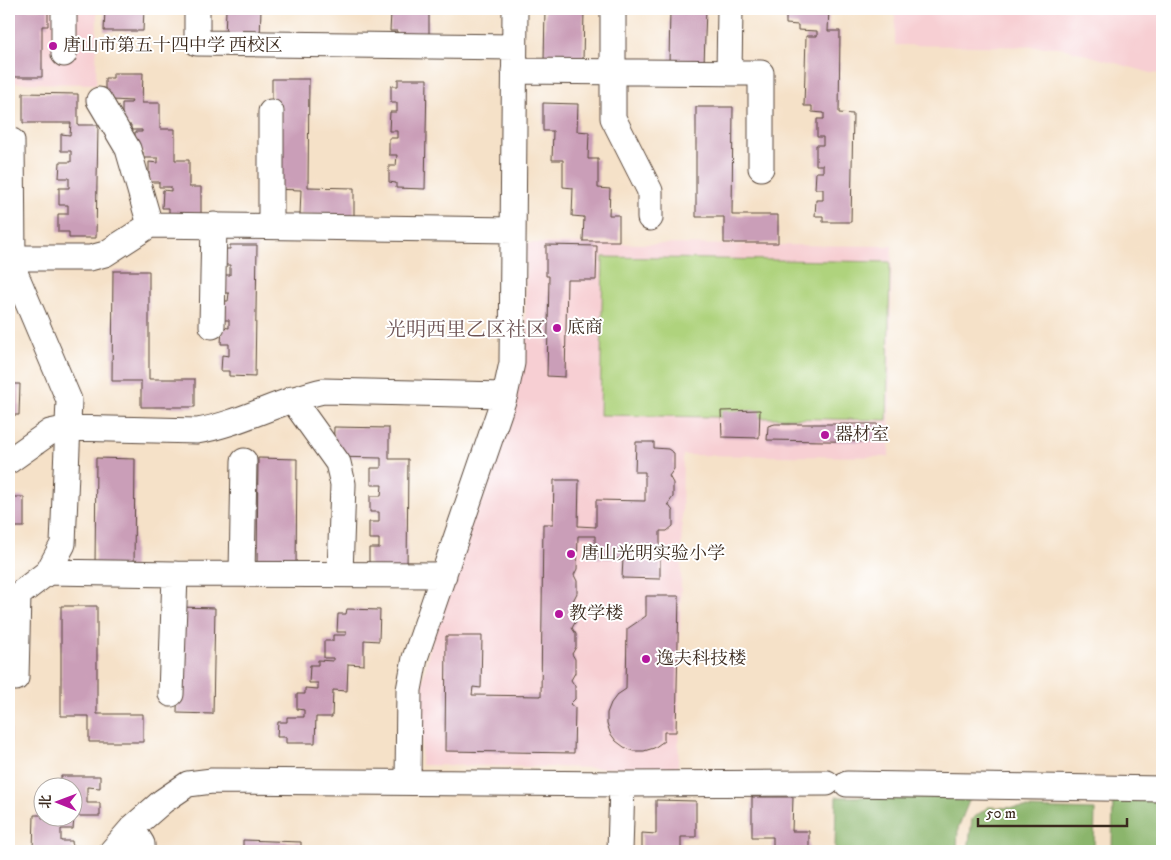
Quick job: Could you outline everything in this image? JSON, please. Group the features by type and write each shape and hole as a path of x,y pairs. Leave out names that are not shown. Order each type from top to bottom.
{"street":[{"path":"64,9 64,54"},
{"path":"198,9 197,43 514,59 612,71 760,73 760,168"},
{"path":"408,782 409,690 415,658 505,396 512,362 515,9"},
{"path":"613,9 613,118 650,191 650,218"},
{"path":"729,73 730,9"},
{"path":"99,100 128,149 150,225"},
{"path":"271,112 271,226"},
{"path":"12,141 12,258 16,275 69,400 63,544 48,572 18,595 16,678"},
{"path":"12,258 90,258 106,254 150,225 513,230"},
{"path":"212,326 214,225"},
{"path":"9,461 50,432 68,428 197,431 213,429 292,399 323,391 505,396"},
{"path":"292,399 338,463 343,484 340,574"},
{"path":"242,574 244,461"},
{"path":"48,572 444,576"},
{"path":"171,694 175,574"},
{"path":"112,851 132,828 163,801 188,784 212,781 837,784 1162,789"},
{"path":"620,851 622,784"},
{"path":"132,828 142,844 142,851"}],"shaded area":[{"name":"唐山市第五十四中学 西校区","path":"9,9 97,9 96,84 9,83"},
{"path":"886,9 1162,9 1162,74 1151,73 1059,47 895,45 895,16"},
{"name":"唐山光明实验小学","path":"526,243 892,246 889,457 683,455 678,769 421,765 422,684 429,651 525,353"}],"green space":[{"path":"603,257 890,262 887,420 600,415"},
{"path":"971,796 958,828 957,851 835,851 836,797"},
{"path":"1113,797 1162,798 1162,851 1112,851"},
{"path":"988,807 1095,810 1094,851 968,851 972,819"}],"building":[{"path":"18,9 48,9 48,26 42,26 42,77 9,77 9,11 18,11"},
{"path":"105,9 144,9 143,31 104,31"},
{"path":"226,9 261,9 260,39 225,38"},
{"path":"399,9 429,10 429,39 397,38 397,31 390,31 391,13 399,14"},
{"path":"545,9 584,9 583,62 544,61"},
{"path":"670,9 706,9 704,64 669,63"},
{"path":"786,9 829,9 828,31 840,31 839,113 853,114 851,222 823,222 823,216 815,216 816,200 823,200 823,189 815,189 816,172 823,172 823,165 816,165 816,145 823,145 823,137 817,137 817,119 824,119 824,113 812,112 812,106 804,106 806,36 817,36 817,31 798,30 798,25 786,24"},
{"path":"113,73 143,73 142,103 160,103 160,129 175,129 175,160 189,160 189,187 201,187 201,216 169,216 169,208 162,208 163,190 171,191 171,187 159,187 159,182 149,182 149,162 158,163 158,158 143,158 143,152 135,152 135,132 142,132 142,130 131,130 131,125 122,125 122,103 131,103 132,101 112,100 112,96 105,96 105,78 113,78"},
{"path":"272,79 309,79 308,187 354,188 354,216 300,215 301,190 272,189"},
{"path":"398,79 427,79 425,189 396,188 396,183 389,182 389,166 396,166 397,155 389,155 389,138 397,138 397,131 389,131 390,112 397,112 397,103 391,103 391,86 398,86"},
{"path":"23,93 78,94 78,125 98,125 96,238 69,238 69,232 58,232 58,214 68,214 68,205 59,205 59,188 69,188 69,178 59,178 60,162 71,162 71,151 61,151 61,134 70,135 71,123 23,123"},
{"path":"543,103 578,104 577,131 589,132 588,159 598,159 598,188 610,189 609,215 619,215 619,241 583,241 584,217 572,216 573,188 563,187 563,160 552,160 553,131 543,131"},
{"path":"696,107 733,107 732,215 778,215 778,243 724,243 724,217 696,217"},
{"path":"230,245 257,245 255,377 229,376 229,371 221,371 222,355 229,356 229,344 221,344 222,327 229,328 229,320 222,320 222,301 228,301 229,293 222,293 223,275 230,275 230,265 223,265 223,249 230,249"},
{"name":"底商","path":"546,245 597,246 596,280 567,280 565,377 547,376 549,276 546,276"},
{"path":"113,271 149,271 149,379 195,379 195,407 141,407 141,381 112,381"},
{"path":"9,384 20,384 19,415 9,415"},
{"path":"760,410 759,438 722,437 721,411"},
{"name":"器材室","path":"775,424 877,424 881,430 882,442 767,440 768,426"},
{"path":"334,427 389,428 389,459 408,459 407,572 369,566 369,548 379,548 379,539 369,539 369,522 379,522 379,512 370,512 370,496 381,496 382,485 371,485 371,468 381,468 381,458 333,457"},
{"name":"教学楼","path":"636,442 654,442 654,448 668,449 674,453 674,469 669,476 673,483 673,497 668,504 673,511 673,526 667,531 660,531 660,579 622,578 623,559 595,558 595,536 578,536 577,569 574,575 577,581 577,593 573,601 576,607 576,621 572,628 576,634 576,647 572,654 575,659 575,673 571,680 575,686 575,699 570,704 575,708 574,753 445,751 446,636 482,636 481,688 473,687 472,695 541,696 543,524 553,524 554,480 579,480 578,526 596,527 596,500 645,501 645,472 635,472"},
{"path":"96,458 135,459 134,568 95,567"},
{"path":"258,458 297,459 296,568 257,567"},
{"path":"9,497 24,497 24,527 9,527"},
{"name":"逸夫科技楼","path":"646,596 679,596 676,732 664,732 664,741 654,748 644,751 633,751 616,741 610,733 607,713 617,695 626,689 627,629 646,616"},
{"path":"61,606 97,606 97,714 143,714 143,742 89,742 89,716 61,716"},
{"path":"179,607 215,608 213,714 177,713"},
{"path":"347,609 380,610 379,641 364,640 364,665 348,664 347,691 333,690 332,717 316,717 315,743 286,743 286,737 277,737 278,722 287,722 287,717 304,717 304,710 297,709 297,694 305,694 305,688 318,689 318,683 309,683 310,665 318,665 318,660 333,661 333,658 324,658 324,641 333,641 333,635 346,635 346,632 337,632 338,614 346,614"},
{"path":"9,716 11,716 11,748 9,748"},
{"path":"61,776 100,776 100,788 87,787 87,803 100,803 100,816 82,816 82,778 61,778"},
{"path":"752,797 793,797 792,831 809,831 809,851 773,851 773,837 752,837"},
{"path":"656,800 696,801 696,837 681,837 681,851 642,851 642,833 656,834"},
{"path":"34,828 73,828 61,829 61,841 72,841 73,851 33,851"},
{"path":"243,840 301,842 301,851 243,851"}],"place":[{"name":"唐山市第五十四中学 西校区","path":"53,46"},
{"name":"底商","path":"557,328"},
{"name":"器材室","path":"825,435"},
{"name":"唐山光明实验小学","path":"571,554"},
{"name":"教学楼","path":"559,614"},
{"name":"逸夫科技楼","path":"646,659"}],"district":[{"name":"光明西里乙区社区","path":"466,330"}]}
